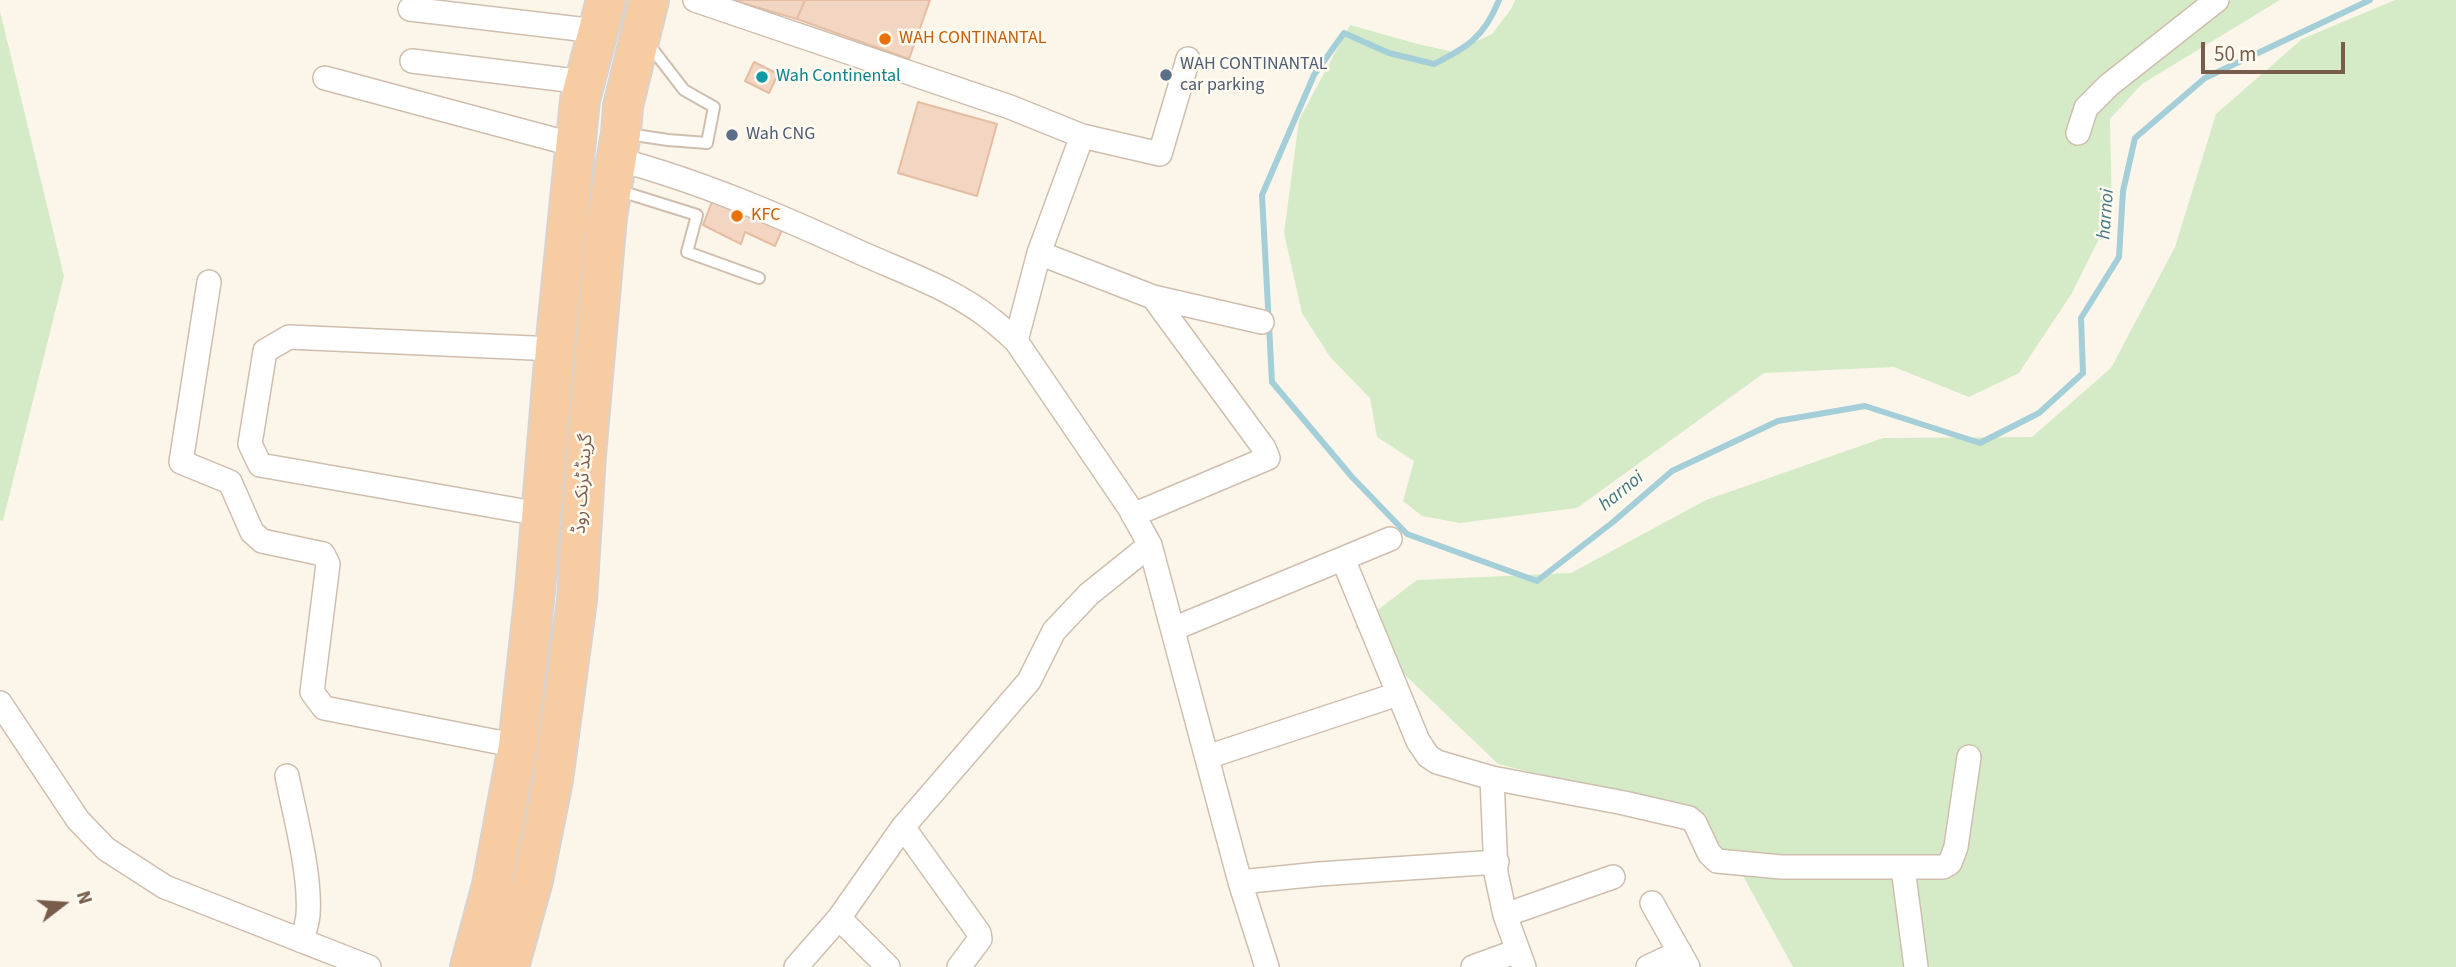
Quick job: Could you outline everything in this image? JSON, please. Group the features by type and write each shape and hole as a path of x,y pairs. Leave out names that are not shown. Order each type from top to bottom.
{"highway":[{"path":"470,967 492,885 518,746 575,145 582,91 601,16"},
{"name":"گرینڈ ٹرنک روڈ","path":"509,967 536,868 553,780 577,600 587,442 607,216 645,16"},
{"path":"582,91 618,147"}],"street":[{"path":"695,0 1010,107 1083,136 1160,154 1188,60"},
{"path":"2078,132 2086,108 2109,85 2217,0"},
{"path":"410,9 601,16"},
{"path":"412,61 582,91"},
{"path":"325,78 575,145"},
{"path":"1016,341 1039,253 1083,136"},
{"path":"618,147 651,168 776,215 958,297 992,319 1016,341 1133,515 1150,545 1240,882 1267,967"},
{"path":"1039,253 1153,297 1262,322"},
{"path":"209,282 181,462 230,482 252,533 262,541 323,554 328,564 312,692 324,708 518,746"},
{"path":"1133,515 1268,458 1264,448 1153,297"},
{"path":"541,514 260,464 250,444 265,351 289,337 555,349"},
{"path":"1173,629 1390,539"},
{"path":"796,967 839,918 904,827 1029,681 1054,631 1089,594 1150,545"},
{"path":"1343,559 1418,741 1427,756 1437,762 1492,778 1689,818 1695,823 1709,853 1717,861 1782,867 1943,867 1950,863 1956,847 1969,757"},
{"path":"1207,757 1398,694"},
{"path":"0,703 78,820 106,849 164,887 369,967"},
{"path":"287,776 299,832 306,886 308,916 302,941"},
{"path":"1473,967 1521,959 1505,915 1496,873 1492,778"},
{"path":"904,827 979,933 980,939 960,967"},
{"path":"1240,882 1497,862"},
{"path":"1903,868 1916,967"},
{"path":"1505,915 1614,877"},
{"path":"1648,967 1684,960 1652,903"},
{"path":"839,918 888,967"}],"lane":[{"path":"618,147 668,140 706,143 714,107 684,90 645,16"},
{"path":"618,147 697,215 687,252 759,278"}],"green space":[{"path":"1515,0 2280,0 2142,84 2110,119 2112,213 2072,293 2019,373 1969,397 1894,367 1764,373 1577,508 1460,523 1422,516 1403,501 1414,461 1377,437 1370,398 1330,357 1302,313 1284,233 1299,120 1350,25 1453,52 1492,34"},
{"path":"2395,0 2456,0 2456,967 1793,967 1737,865 1650,802 1498,764 1355,627 1417,580 1571,573 1706,500 1883,438 2032,437 2111,368 2175,247 2216,114 2302,39"},
{"path":"0,11 64,276 3,521 0,520"}],"building":[{"path":"732,0 805,0 797,19"},
{"name":"WAH CONTINANTAL","path":"805,0 930,0 909,59 797,19"},
{"name":"Wah Continental","path":"754,62 778,74 769,93 745,81"},
{"path":"918,102 997,124 977,196 898,173"},
{"name":"KFC","path":"713,199 785,223 775,246 745,232 741,244 703,225"}],"waterway":[{"name":"harnoi","path":"1499,0 1474,40 1434,64 1389,53 1344,33 1314,75 1262,195 1272,382 1352,477 1407,534 1537,581 1613,522 1672,471 1778,421 1865,406 1980,443 2039,413 2083,373 2081,318 2119,257 2123,191 2135,138 2205,78 2370,0"}],"place":[{"name":"WAH CONTINANTAL","path":"885,39"},
{"name":"WAH CONTINANTAL car parking","path":"1166,75"},
{"name":"Wah Continental","path":"762,77"},
{"name":"Wah CNG","path":"732,135"},
{"name":"KFC","path":"737,216"}]}
